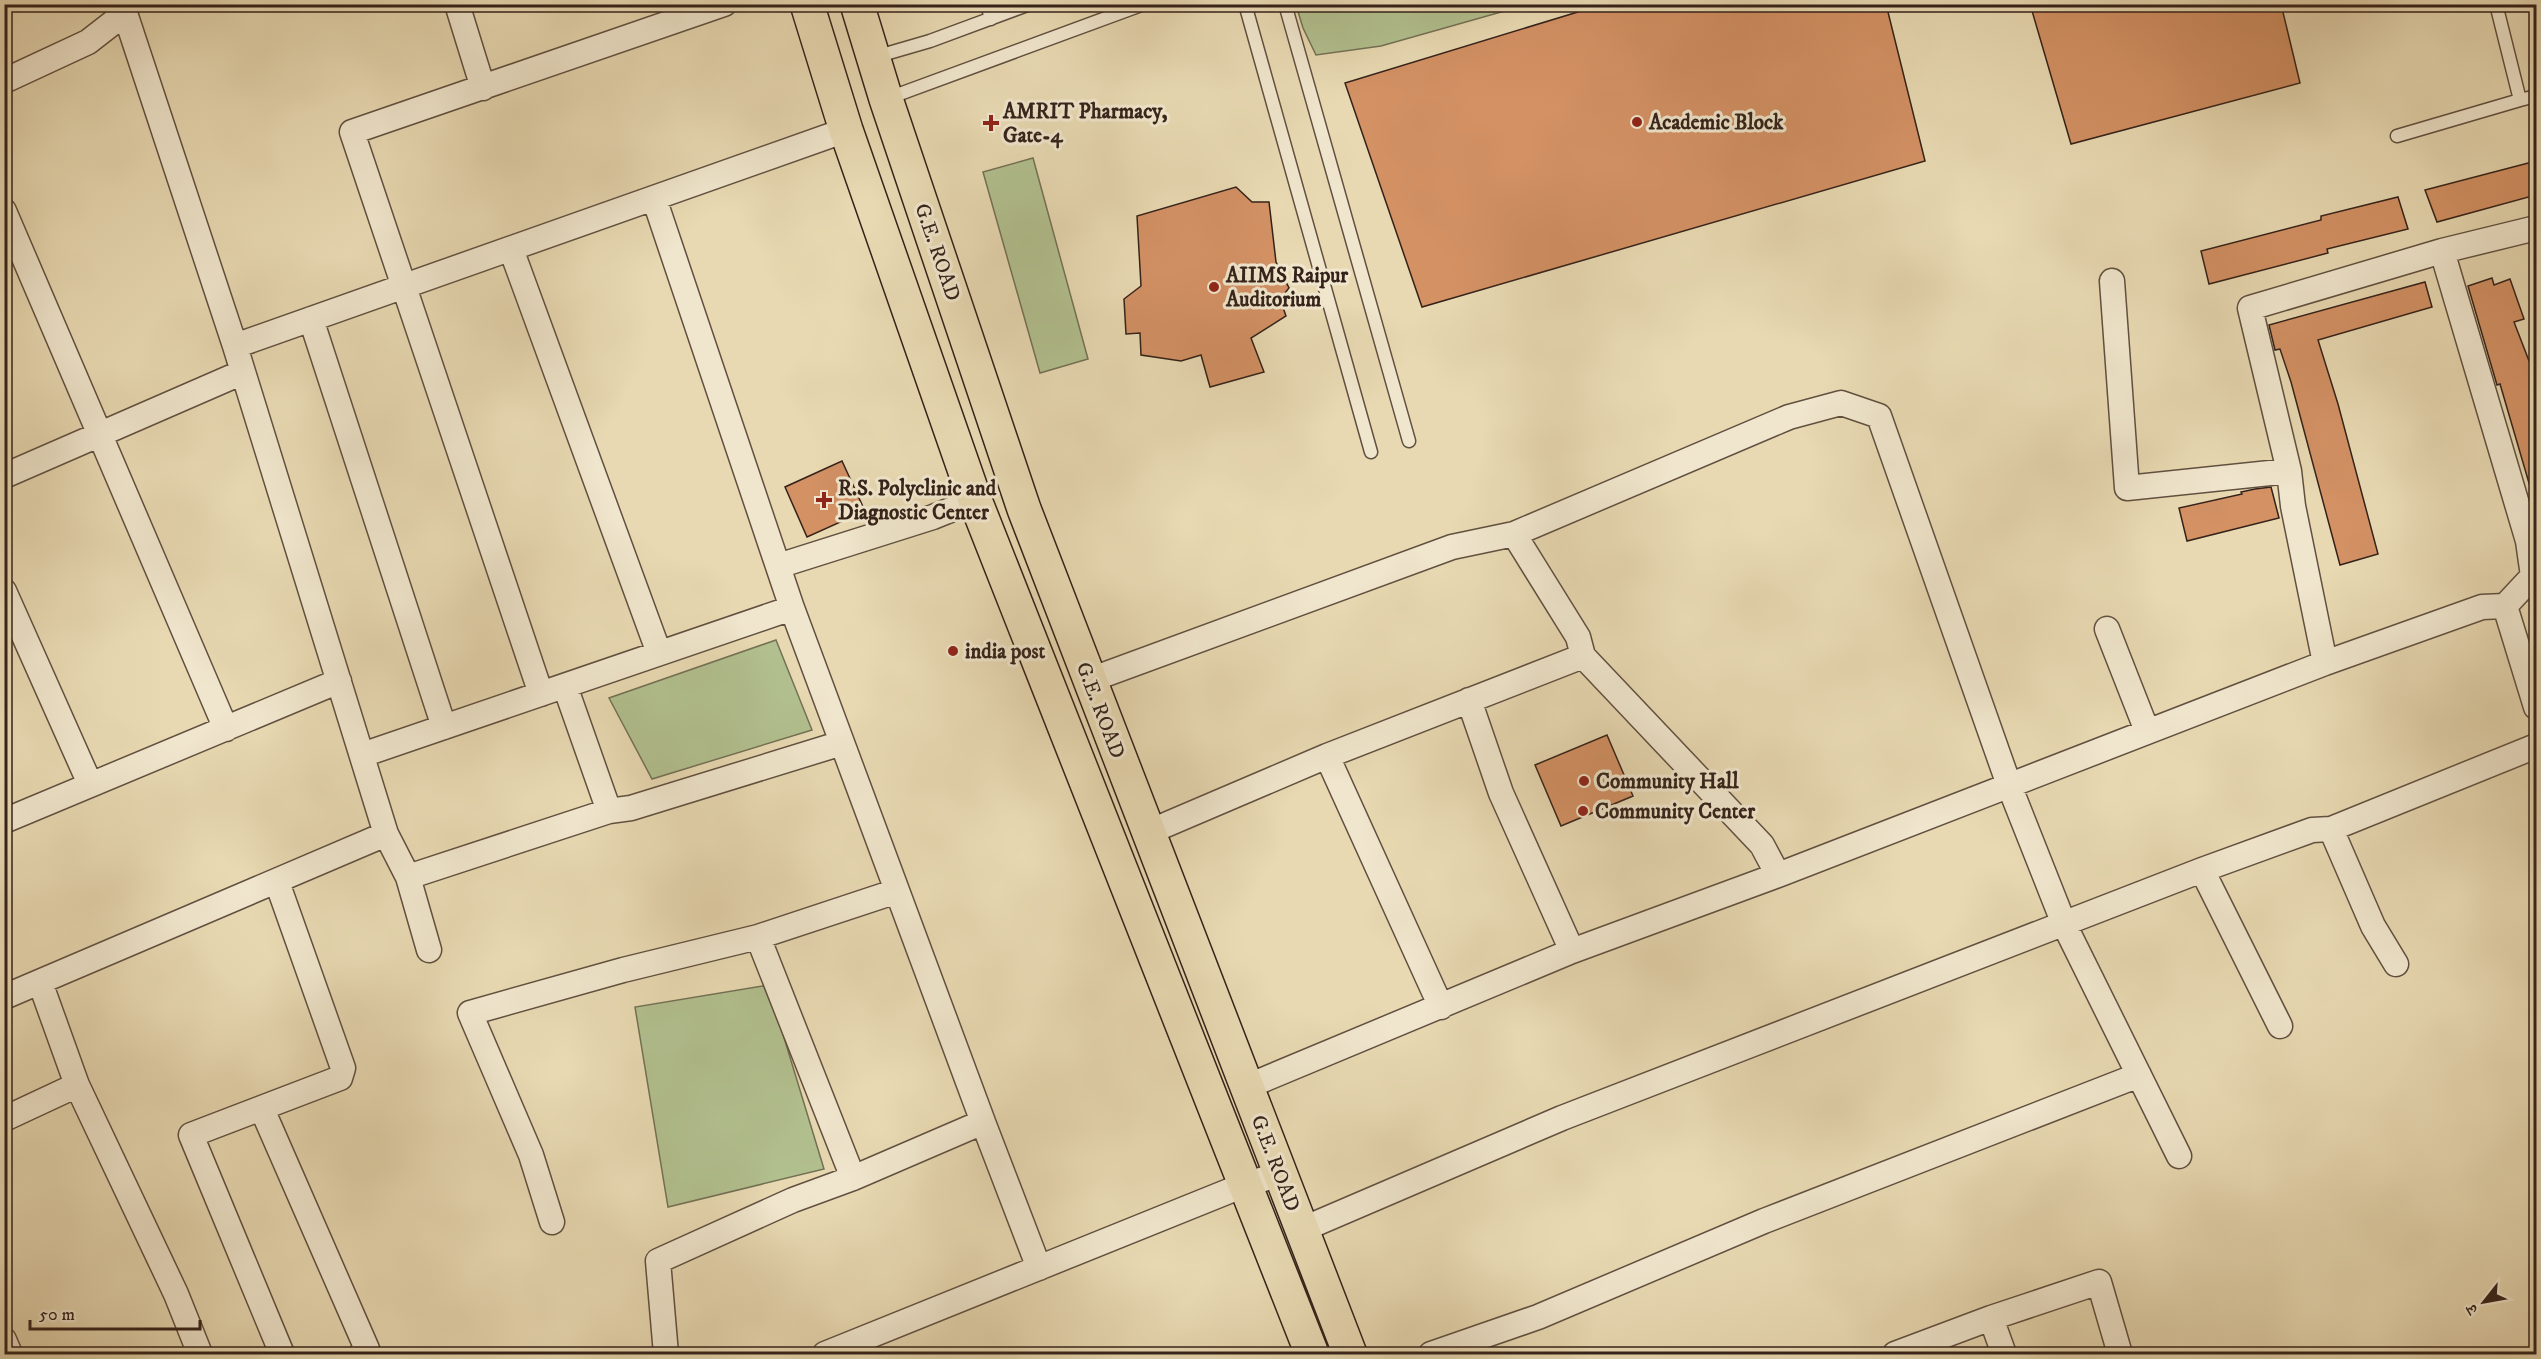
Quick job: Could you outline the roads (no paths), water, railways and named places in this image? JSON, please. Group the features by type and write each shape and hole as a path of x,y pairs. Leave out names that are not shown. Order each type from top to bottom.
{"main road":[{"path":"807,4 846,130 975,500 1312,1354"},
{"name":"G.E. ROAD","path":"858,4 886,99 1024,509 1350,1354"}],"street":[{"path":"457,4 483,88"},
{"path":"541,694 351,132 724,4"},
{"path":"4,81 88,42 120,8 235,346 386,834 408,877 429,950"},
{"path":"235,346 846,130"},
{"path":"654,198 792,608 1039,1268"},
{"path":"4,211 101,432 226,729"},
{"path":"2325,663 2293,506 2289,471 2250,308 2442,252 2536,228"},
{"path":"511,249 659,653"},
{"path":"1246,1087 1572,951 1778,875 2147,731 2325,663 2482,607 2505,606 2533,576 2528,509 2442,252"},
{"path":"2112,281 2127,488 2289,471"},
{"path":"311,319 444,728"},
{"path":"4,476 243,372"},
{"path":"1090,680 1452,547 1514,534 1789,417 1841,403 1879,416 2009,785 2064,924 2179,1156"},
{"path":"778,566 933,517 975,500"},
{"path":"1514,534 1578,637 1582,656 1762,845 1778,875"},
{"path":"4,591 90,784"},
{"path":"2505,606 2536,707"},
{"path":"362,755 792,608"},
{"path":"2107,629 2147,731"},
{"path":"1149,832 1328,756 1582,656"},
{"path":"4,821 339,681"},
{"path":"564,686 609,811"},
{"path":"1469,700 1501,793 1572,951"},
{"path":"408,877 609,811 632,808 842,743"},
{"path":"1301,1230 1562,1118 2202,870 2312,830 2331,830 2536,746"},
{"path":"1328,756 1441,1007"},
{"path":"2331,830 2373,926 2396,964"},
{"path":"4,997 386,834"},
{"path":"2202,870 2280,1026"},
{"path":"277,882 343,1068 340,1078 191,1135 282,1354"},
{"path":"552,1222 531,1155 470,1014 623,970 758,937 897,891"},
{"path":"758,937 853,1178"},
{"path":"40,982 77,1085 176,1294 200,1354"},
{"path":"1431,1354 1538,1317 1764,1221 2139,1075"},
{"path":"4,1119 77,1085"},
{"path":"262,1109 367,1349 361,1354"},
{"path":"666,1354 658,1261 793,1200 853,1178 983,1122"},
{"path":"825,1354 1244,1185 1280,1174"},
{"path":"1895,1354 1991,1318 2099,1282 2120,1354"},
{"path":"1991,1318 2004,1354"},
{"path":"4,1340 10,1354"}],"lane":[{"path":"987,4 991,19"},
{"path":"874,57 930,41 1030,4"},
{"path":"886,99 1144,4"},
{"path":"1245,4 1371,452"},
{"path":"1286,4 1409,441"},
{"path":"2496,4 2520,100"},
{"path":"2397,136 2536,96"}],"place":[{"name":"Academic Block","path":"1637,122"},
{"name":"AMRIT Pharmacy, Gate-4","path":"991,123"},
{"name":"AIIMS Raipur Auditorium","path":"1214,287"},
{"name":"R.S. Polyclinic and Diagnostic Center","path":"824,500"},
{"name":"india post","path":"953,651"},
{"name":"Community Hall","path":"1584,781"},
{"name":"Community Center","path":"1583,811"}]}
